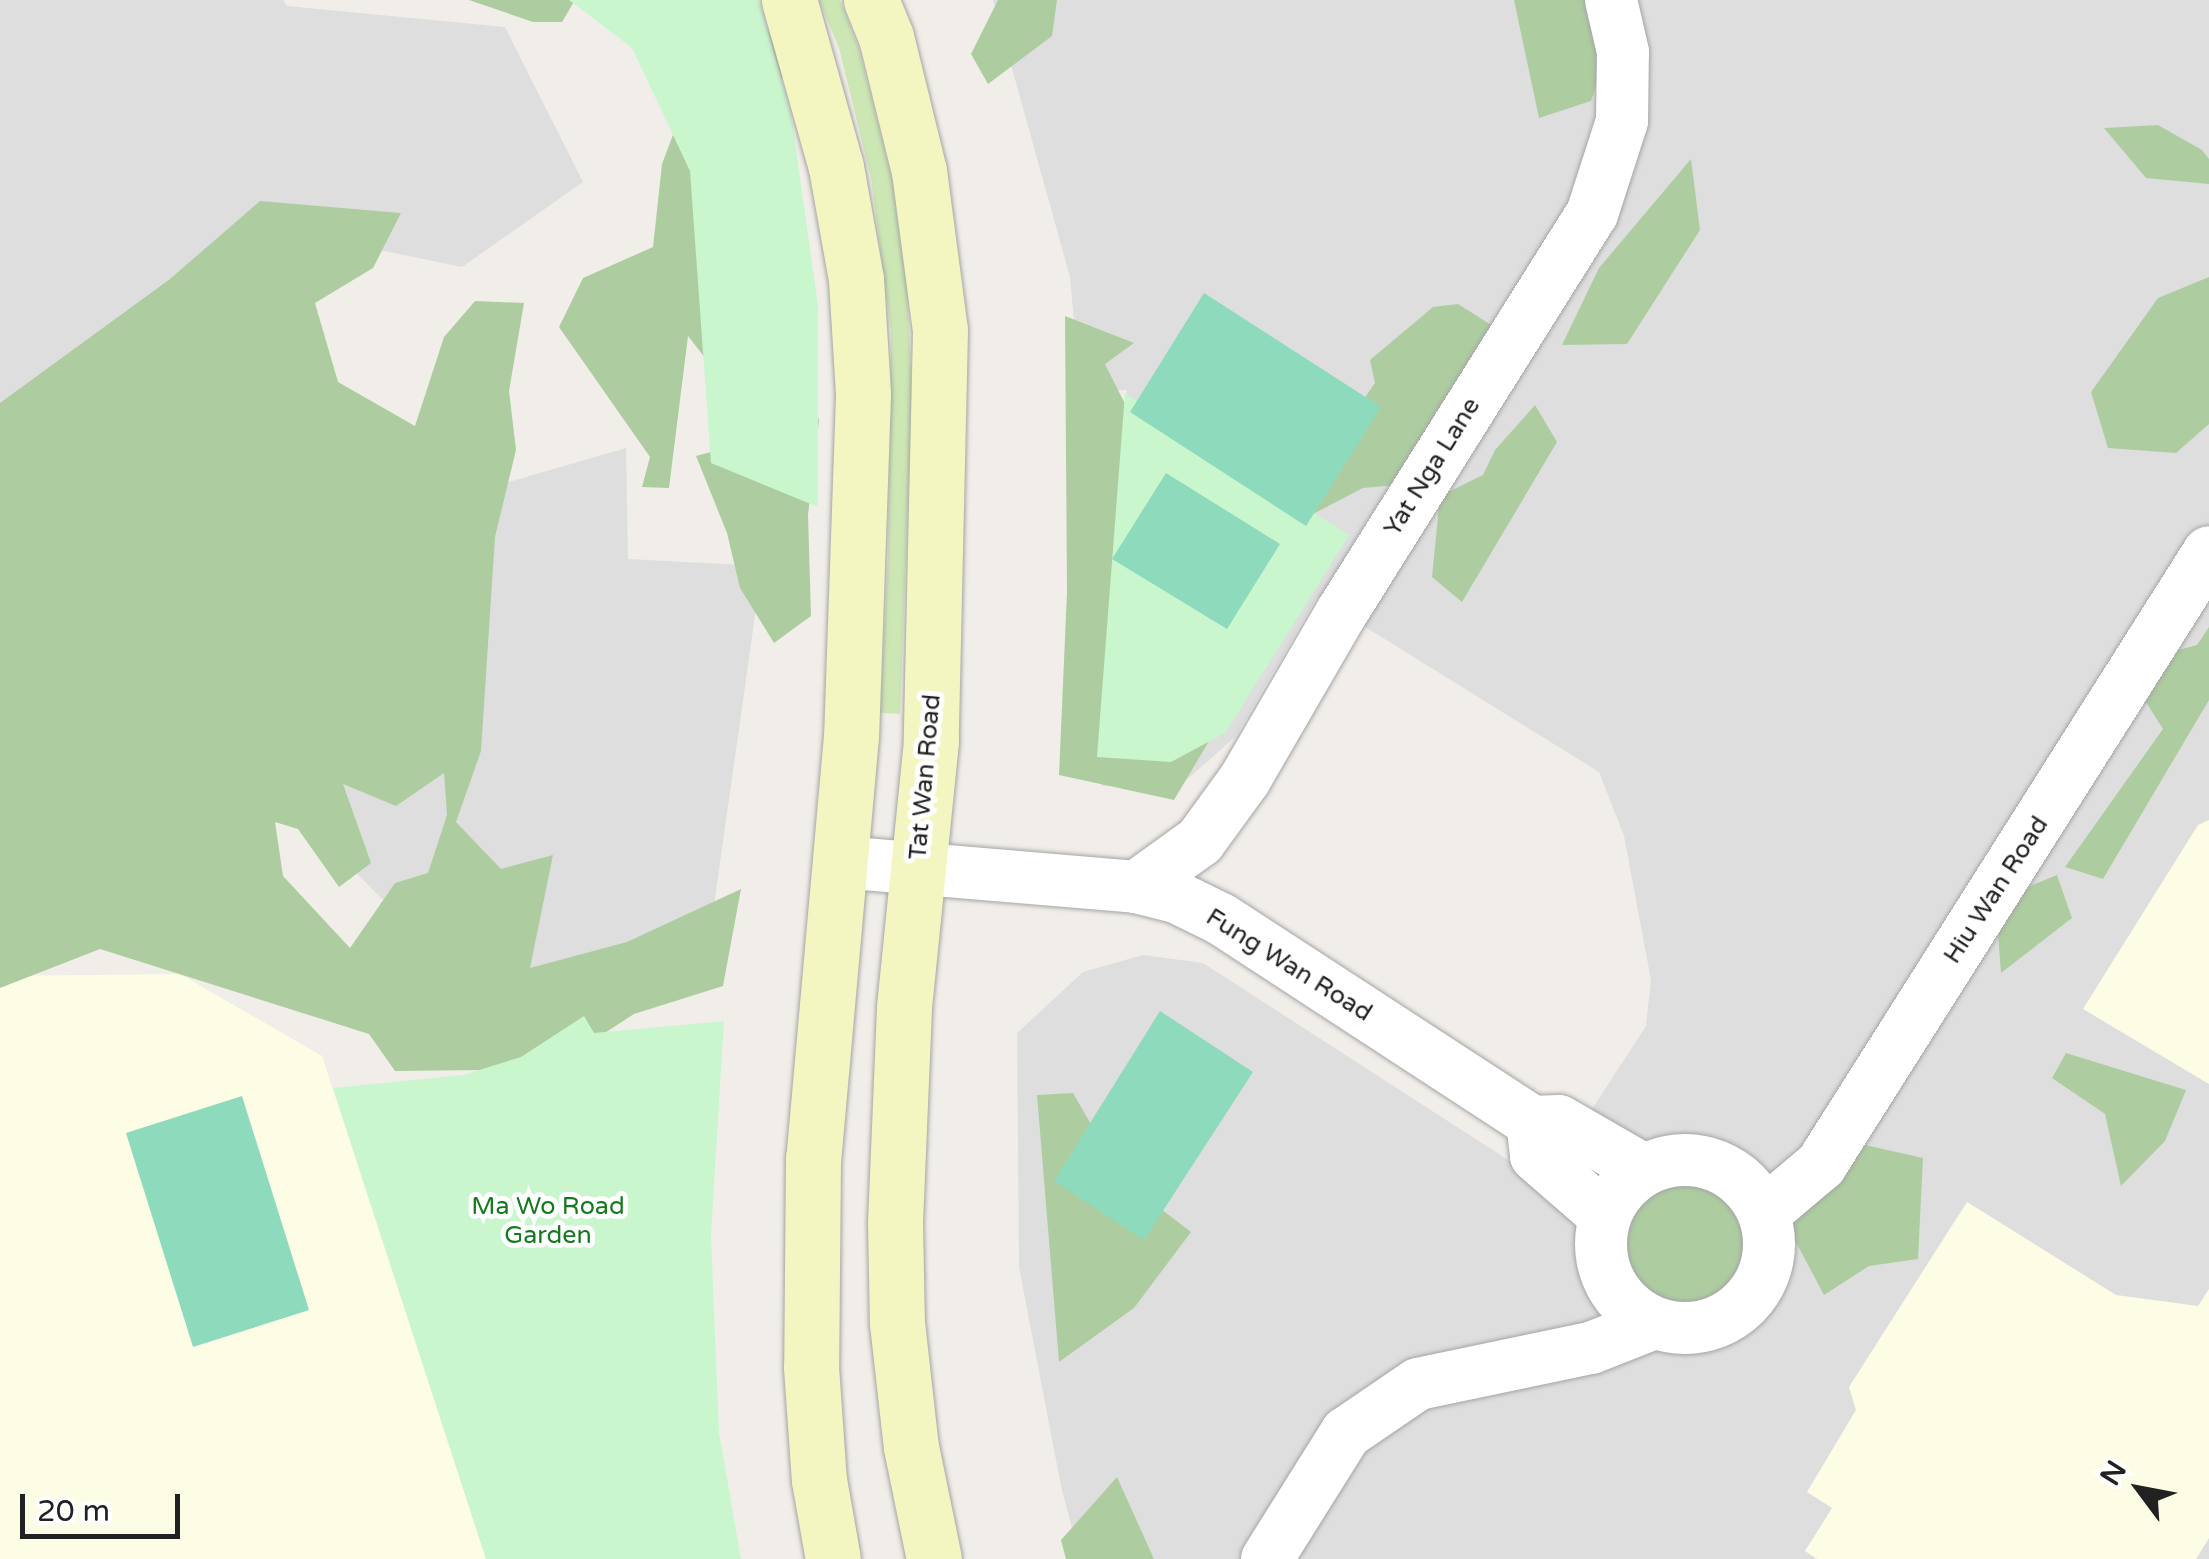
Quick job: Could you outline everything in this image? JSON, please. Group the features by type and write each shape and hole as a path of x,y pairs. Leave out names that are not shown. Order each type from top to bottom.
{"main road":[{"path":"789,0 836,168 856,279 863,395 857,596 840,862 812,1192 811,1366 819,1480 832,1559"},
{"name":"Tat Wan Road","path":"872,0 886,37 919,171 940,330 931,741 896,1142 897,1323 911,1447 934,1559"}],"street":[{"name":"Yat Nga Lane","path":"1136,887 1200,841 1244,779 1342,612 1592,214 1622,122 1622,52 1611,0"},
{"name":"Hiu Wan Road","path":"1764,1213 1820,1165 2209,552"},
{"name":"Fung Wan Road","path":"840,862 1136,887 1176,897 1221,919 1532,1122 1559,1121 1644,1170"},
{"path":"1532,1122 1536,1156 1605,1216"},
{"path":"1706,1161 1730,1172 1750,1190 1764,1213 1770,1240 1766,1268 1754,1293 1734,1313 1709,1325 1681,1328 1654,1322 1632,1310 1614,1291 1604,1267 1601,1242 1605,1216 1616,1196 1644,1170 1661,1162 1706,1161"},
{"path":"1267,1559 1346,1433 1418,1384 1591,1348 1654,1322"}],"shaded area":[{"path":"0,0 283,0 287,6 505,27 583,182 462,267 277,229 0,436"},
{"path":"993,0 2209,0 2209,1559 1080,1559 1061,1486 1019,1267 1017,1033 1083,972 1143,955 1203,963 1544,1183 1646,1026 1651,980 1624,836 1599,772 1317,597 1235,737 1183,783 1101,786 1113,725 1127,390 1080,392 1070,277"},
{"path":"626,448 628,559 762,566 705,969 523,979 381,898 309,825 433,504"},
{"path":"2209,820 2209,1084 2083,1009 2198,825"},
{"path":"180,974 322,1056 486,1559 0,1559 0,976"},
{"path":"1967,1202 2116,1295 2198,1306 2209,1289 2209,1538 2196,1559 1817,1559 1805,1551 1832,1508 1807,1492 1856,1410 1849,1387"}],"green space":[{"path":"469,0 575,0 562,22 533,22"},
{"path":"569,0 759,0 791,113 818,306 818,507 711,463 690,171 632,48"},
{"path":"754,0 789,77 763,83 745,409 688,336 669,488 642,487 650,457 559,327 583,278 653,247 662,164 688,95"},
{"path":"819,0 840,0 859,49 892,179 907,289 912,395 900,714 880,713 888,560 891,332 871,178 839,48"},
{"path":"998,0 1057,0 1052,36 988,84 971,54"},
{"path":"1514,0 1624,0 1591,101 1539,118"},
{"path":"2158,125 2202,150 2209,159 2209,184 2146,178 2104,128"},
{"path":"1691,159 1700,230 1627,344 1562,345 1599,268"},
{"path":"260,201 401,213 373,268 315,303 338,382 415,426 444,337 475,301 524,303 509,391 516,450 495,537 481,751 456,822 501,869 553,855 530,968 627,942 741,889 723,986 634,1014 580,1049 481,1070 395,1071 369,1034 100,949 0,988 0,403 170,279","holes":["444,773 447,815 428,873 395,883 350,948 283,876 275,822 298,829 339,887 371,863 343,784 396,806"]},
{"path":"2209,277 2209,424 2176,453 2108,448 2091,392 2158,298"},
{"path":"1204,293 1381,407 1306,526 1130,412"},
{"path":"1458,304 1504,333 1453,480 1363,488 1286,528 1334,441 1375,383 1370,360 1433,307"},
{"path":"1065,316 1134,343 1105,364 1152,458 1287,610 1174,800 1059,775 1067,592"},
{"path":"804,378 819,420 808,515 811,616 774,643 740,588 727,533 696,456 745,443"},
{"path":"1125,393 1349,535 1225,733 1171,762 1097,757"},
{"path":"1535,405 1557,442 1462,602 1432,577 1440,496 1483,475 1495,450"},
{"path":"1166,473 1280,544 1227,629 1112,559"},
{"path":"2209,627 2209,700 2103,879 2065,867 2163,729 2144,699 2167,653 2197,645"},
{"path":"2057,875 2072,918 2001,973 1997,920 2030,886"},
{"path":"1160,1011 1253,1072 1144,1240 1054,1181"},
{"name":"Ma Wo Road Garden","path":"584,1016 594,1033 724,1021 711,1235 719,1432 741,1559 486,1559 333,1088 463,1075 521,1057"},
{"path":"2066,1053 2186,1090 2165,1141 2121,1186 2105,1114 2052,1078"},
{"path":"1073,1093 1123,1180 1191,1232 1134,1308 1059,1362 1037,1095"},
{"path":"242,1096 309,1310 193,1347 126,1133"},
{"path":"1865,1145 1923,1158 1918,1259 1869,1266 1824,1295 1782,1216"},
{"path":"1689,1178 1715,1183 1737,1197 1751,1219 1756,1245 1751,1271 1737,1293 1715,1307 1689,1312 1663,1307 1641,1293 1627,1271 1622,1245 1627,1219 1641,1197 1663,1183"},
{"path":"1117,1477 1154,1559 1066,1559 1061,1540"}]}
